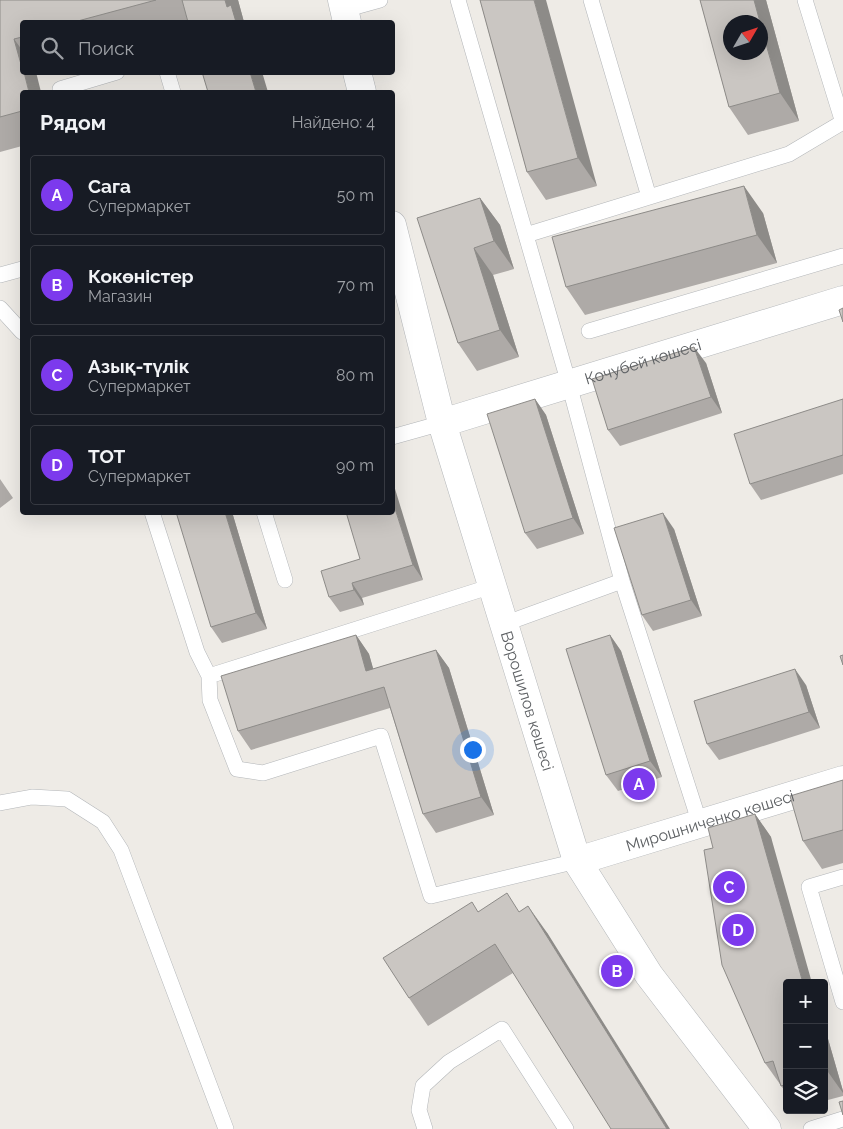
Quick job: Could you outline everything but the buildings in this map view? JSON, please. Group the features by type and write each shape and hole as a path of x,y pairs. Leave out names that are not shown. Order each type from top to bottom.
{"street":[{"path":"358,75 362,90"},
{"name":"Ворошилов көшесі","path":"395,237 442,423 577,861 649,975 767,1129"},
{"name":"Кочубей көшесі","path":"442,423 843,300"},
{"name":"Мирошниченко көшесі","path":"577,861 843,780"}],"lane":[{"path":"344,11 380,0"},
{"path":"458,0 569,384 622,581 700,824"},
{"path":"591,0 649,197"},
{"path":"526,235 789,154 843,123 805,0"},
{"path":"60,90 107,75"},
{"path":"168,75 173,90"},
{"path":"589,331 843,256"},
{"path":"0,275 20,270"},
{"path":"0,308 20,330"},
{"path":"395,436 442,423"},
{"path":"153,515 197,652 209,676 210,700 237,769 263,773 381,736 431,896 577,861"},
{"path":"265,515 285,580"},
{"path":"504,624 622,581"},
{"path":"209,676 492,586"},
{"path":"0,803 32,797 67,799 103,822 122,850 226,1129"},
{"path":"843,878 809,887 843,1002"},
{"path":"425,1129 419,1110 423,1086 449,1062 502,1029 566,1129"},
{"path":"811,1129 843,1119"}],"place":[{"name":"Сага","path":"639,784"},
{"name":"Азық-түлік","path":"729,887"},
{"name":"ТОТ","path":"738,930"},
{"name":"Кокөністер","path":"617,971"}]}
